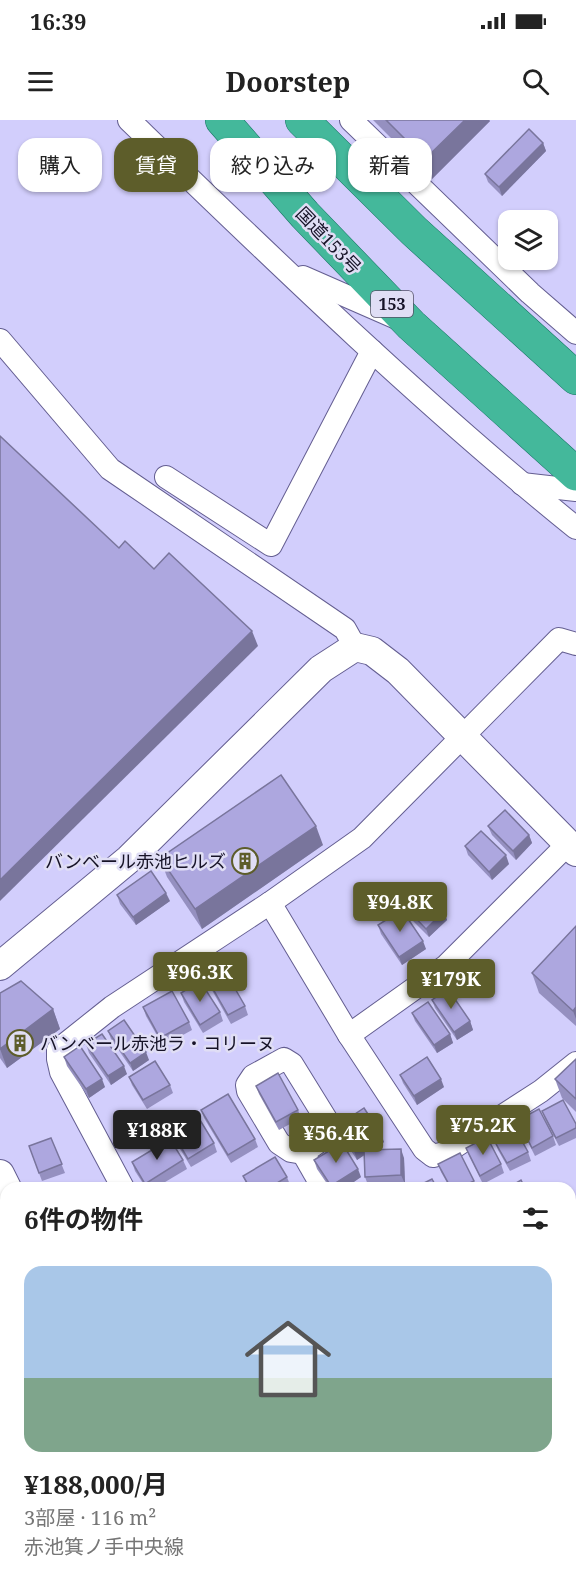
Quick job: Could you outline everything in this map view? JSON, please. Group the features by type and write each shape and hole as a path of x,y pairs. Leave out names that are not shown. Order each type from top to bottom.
{"highway":[{"name":"国道153号","path":"222,120 305,215 411,325 576,474"},
{"path":"302,120 414,231 576,378"}],"street":[{"name":"153","path":"129,120 372,351 522,484 576,528"},
{"path":"351,120 530,293 576,333"},
{"path":"286,270 411,325"},
{"path":"0,340 110,469 345,629 355,647"},
{"path":"166,477 270,545 372,351"},
{"path":"522,484 576,490"},
{"path":"120,1182 61,1072 58,1050 112,1007 270,903 362,838 559,639 576,644"},
{"path":"0,966 129,859 321,669 355,647 372,651 398,672 572,848 446,966 349,1035"},
{"path":"270,903 349,1035 424,1149 433,1156 445,1153 531,1097 576,1063"},
{"path":"303,1153 320,1182"}],"building":[{"path":"386,120 465,120 432,152 432,138 404,138"},
{"path":"529,129 543,143 499,187 485,174"},
{"path":"0,436 119,548 125,541 154,569 169,553 252,631 0,880"},
{"name":"バンベール赤池ヒルズ","path":"281,775 316,826 195,909 160,858"},
{"path":"505,810 529,835 513,851 488,826"},
{"path":"481,831 506,855 489,872 465,846"},
{"path":"151,871 166,893 133,917 117,895"},
{"path":"425,892 444,911 426,929 407,909"},
{"path":"402,910 423,941 399,957 378,925"},
{"path":"576,926 576,1007 573,1011 532,973"},
{"path":"218,959 245,1006 228,1015 201,968"},
{"path":"21,981 53,1009 0,1049 0,993"},
{"path":"200,981 220,1012 200,1025 181,993"},
{"path":"448,989 470,1021 454,1032 432,1000"},
{"path":"172,991 189,1022 160,1038 143,1007"},
{"path":"428,1002 450,1034 434,1045 412,1013"},
{"path":"124,1020 146,1052 130,1063 108,1031"},
{"path":"102,1034 124,1066 108,1076 86,1044"},
{"path":"80,1046 102,1079 86,1089 64,1057"},
{"path":"427,1057 441,1079 414,1096 400,1075"},
{"path":"576,1059 576,1099 555,1079"},
{"path":"155,1061 170,1085 143,1100 129,1077"},
{"path":"278,1073 298,1110 276,1122 256,1086"},
{"path":"228,1094 255,1139 228,1155 201,1110"},
{"path":"563,1100 576,1128 556,1138 542,1111"},
{"path":"364,1108 381,1134 354,1151 337,1126"},
{"path":"539,1109 553,1136 532,1148 518,1120"},
{"path":"200,1120 214,1143 188,1159 174,1135"},
{"path":"516,1130 528,1152 507,1163 495,1142"},
{"path":"487,1137 501,1164 480,1176 466,1148"},
{"path":"51,1138 62,1164 39,1173 29,1146"},
{"path":"170,1139 183,1160 148,1182 144,1182 132,1162"},
{"path":"342,1143 358,1169 337,1182 328,1182 314,1160"},
{"path":"401,1149 401,1175 365,1177 364,1150"},
{"path":"460,1153 474,1181 448,1182 438,1164"},
{"path":"275,1157 287,1177 279,1182 246,1182 243,1176"}],"place":[{"name":"バンベール赤池ヒルズ","path":"245,861"},
{"name":"バンベール赤池ラ・コリーヌ","path":"20,1043"}]}
